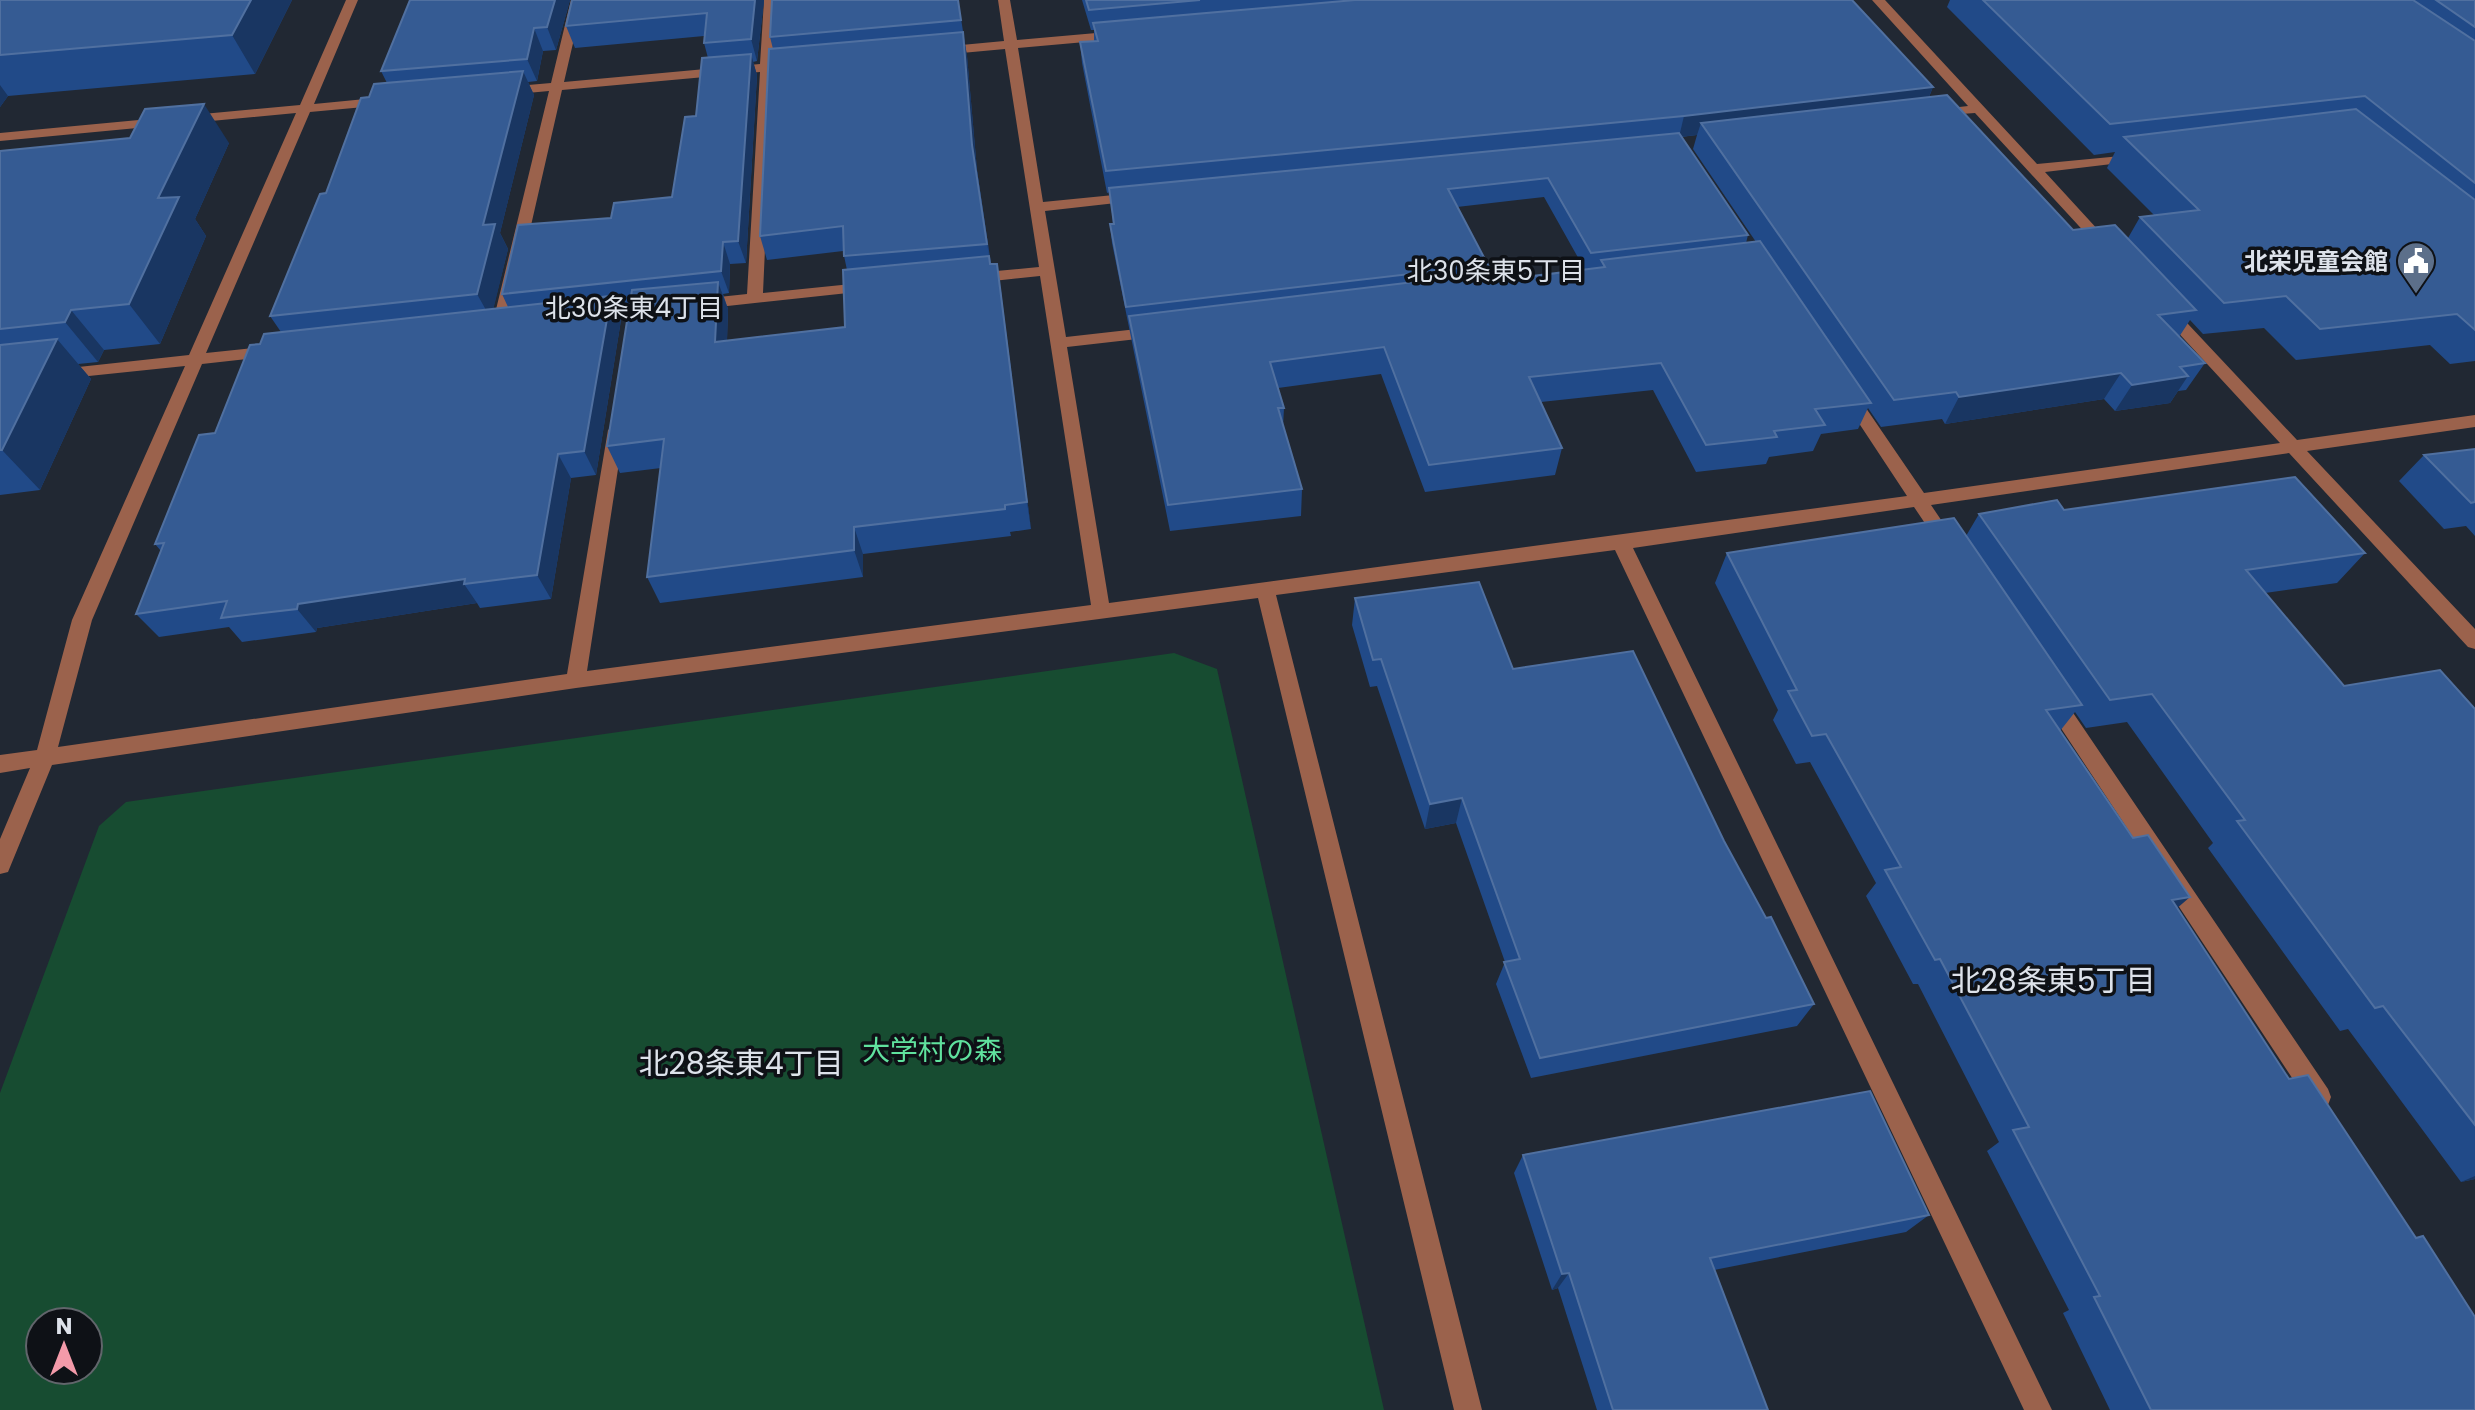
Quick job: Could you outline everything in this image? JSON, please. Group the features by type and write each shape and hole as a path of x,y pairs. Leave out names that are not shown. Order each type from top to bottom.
{"street":[{"path":"0,865 45,758 82,620 352,0"},
{"path":"500,326 577,0"},
{"path":"755,298 770,0"},
{"path":"1004,0 1101,611"},
{"path":"1878,0 2118,259"},
{"path":"919,53 1137,33"},
{"path":"495,92 811,63"},
{"path":"0,137 401,100"},
{"path":"1927,115 1977,109"},
{"path":"2034,169 2150,156"},
{"path":"1038,207 1153,195"},
{"path":"956,279 1048,271"},
{"path":"575,318 633,319 755,298 894,285"},
{"path":"2150,293 2475,642"},
{"path":"1060,343 1176,329"},
{"path":"45,376 286,349"},
{"path":"1837,378 1955,553"},
{"path":"576,680 617,419"},
{"path":"0,764 576,680 1621,543 2475,421"},
{"path":"1621,543 2038,1410"},
{"path":"1266,591 1468,1410"},
{"path":"2043,685 2334,1120"}],"green space":[{"name":"大学村の森","path":"1174,653 1217,669 1384,1410 0,1410 0,1093 99,826 126,802"}],"building":[{"path":"0,0 251,0 232,35 0,55"},
{"path":"410,0 555,0 547,27 534,28 527,59 381,71"},
{"path":"572,0 755,0 751,39 704,43 707,13 566,26"},
{"path":"772,0 958,0 961,20 770,37"},
{"path":"1086,0 1200,0 1089,10"},
{"path":"1355,0 1852,0 1933,87 1684,116 1106,171 1080,42 1098,41 1093,23"},
{"path":"1983,0 2413,0 2475,41 2475,183 2365,96 2110,124"},
{"path":"2436,0 2475,0 2475,27"},
{"path":"963,32 972,145 987,244 844,256 843,226 760,236 769,49"},
{"path":"751,54 738,241 723,242 721,271 502,294 518,225 611,218 614,203 672,197 685,117 696,116 702,58"},
{"path":"523,71 483,225 495,224 477,294 270,316 320,194 326,193 361,98 369,97 374,84"},
{"path":"1947,95 2073,230 2115,225 2196,310 2158,315 2205,363 2180,367 2188,376 2132,385 2121,373 1959,397 1956,392 1894,400 1701,123"},
{"path":"204,104 158,198 179,197 129,304 71,310 65,322 0,329 0,151 130,138 145,109"},
{"path":"2356,109 2475,200 2475,330 2457,314 2320,329 2286,296 2224,303 2140,217 2199,210 2124,137"},
{"path":"1679,133 1748,235 1591,253 1548,178 1448,189 1488,265 1126,307 1110,224 1114,224 1109,188"},
{"path":"1760,241 1871,403 1815,409 1825,425 1774,431 1777,437 1706,445 1661,363 1529,377 1562,448 1429,465 1384,347 1270,362 1284,408 1278,408 1302,489 1168,505 1129,316 1497,272 1501,280 1605,267 1601,260"},
{"path":"989,256 990,264 997,264 1027,502 1005,505 1005,509 854,527 854,550 647,577 664,439 607,446 632,290 718,282 715,342 845,327 843,270"},
{"path":"611,296 584,451 558,454 537,575 464,584 465,579 298,604 297,609 221,618 227,601 136,614 164,543 155,544 199,435 215,433 250,345 260,344 264,334"},
{"path":"57,339 2,450 0,450 0,345"},
{"path":"2475,449 2475,502 2471,503 2424,455"},
{"path":"2295,477 2365,553 2246,570 2344,686 2440,670 2475,709 2475,1125 2383,1006 2375,1008 2237,821 2245,820 2152,694 2110,700 1979,514 2057,500 2064,510"},
{"path":"1954,518 2082,705 2046,710 2133,838 2148,835 2190,897 2172,900 2289,1079 2308,1075 2416,1238 2423,1236 2475,1317 2475,1410 2151,1410 2094,1297 2100,1296 2013,1130 2029,1127 1940,959 1935,960 1885,870 1901,867 1826,734 1812,736 1788,691 1797,690 1727,553"},
{"path":"1479,582 1513,669 1633,651 1724,841 1766,918 1771,917 1814,1004 1540,1058 1504,962 1520,959 1462,798 1430,804 1381,659 1373,660 1355,598"},
{"path":"1870,1091 1929,1215 1710,1258 1768,1410 1613,1410 1569,1273 1562,1274 1523,1155"}],"place":[{"name":"北栄児童会館","path":"2416,295"}],"district":[{"name":"北30条東5丁目","path":"1496,271"},
{"name":"北30条東4丁目","path":"634,308"},
{"name":"北28条東5丁目","path":"2053,980"},
{"name":"北28条東4丁目","path":"741,1063"}]}
